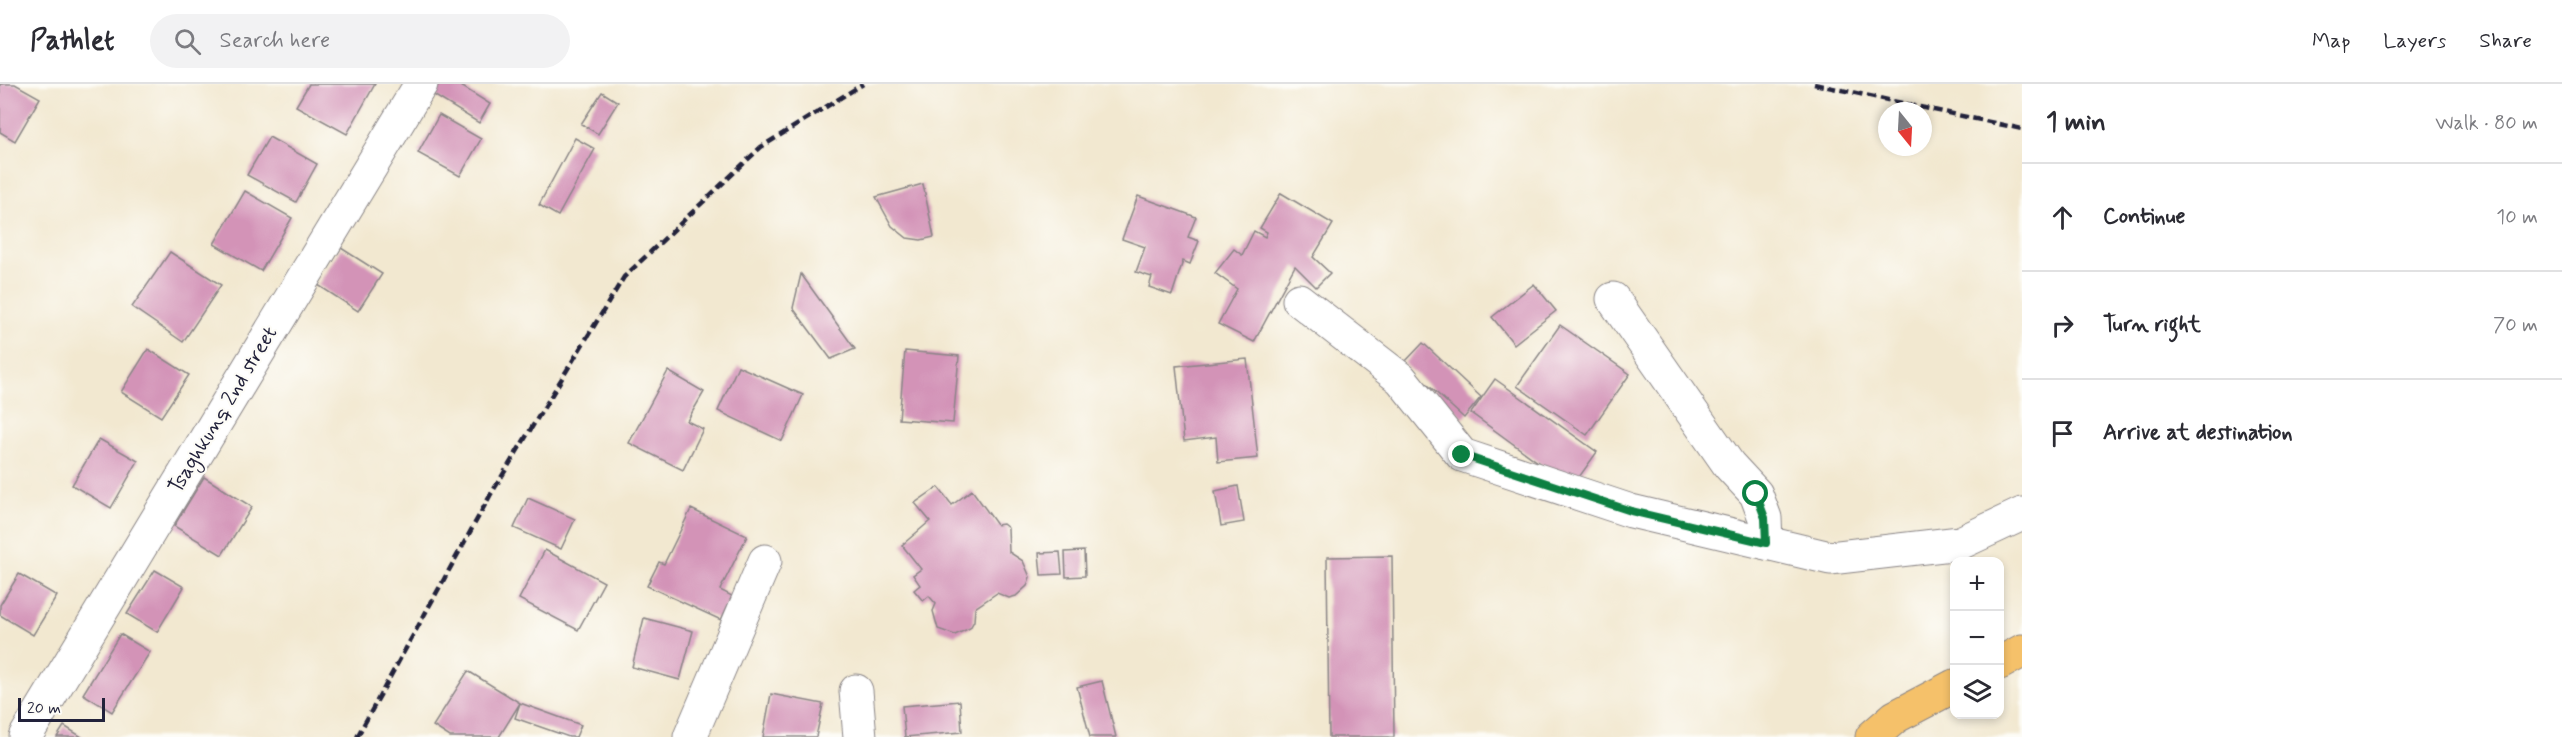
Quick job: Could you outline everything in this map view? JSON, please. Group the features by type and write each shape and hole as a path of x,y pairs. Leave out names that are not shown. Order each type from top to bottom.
{"main road":[{"path":"2004,661 2022,651"},
{"path":"1872,737 1895,717 1950,688"}],"street":[{"name":"Tsaghkunq 2nd street","path":"25,737 421,84"},
{"path":"1613,299 1730,465 1756,494 1765,518 1766,543"},
{"path":"1299,300 1401,379 1462,455 1631,511 1830,558 1960,543 2022,514"},
{"path":"690,737 765,561"},
{"path":"856,692 860,737"}],"building":[{"path":"0,84 15,84 40,98 15,141 0,132"},
{"path":"309,84 375,84 347,134 296,106"},
{"path":"439,84 458,84 490,104 479,123 432,94"},
{"path":"602,92 618,102 598,134 581,124"},
{"path":"439,115 481,139 460,176 418,153"},
{"path":"269,137 317,164 296,202 247,175"},
{"path":"575,138 595,149 558,216 539,205"},
{"path":"923,184 934,237 921,240 907,238 892,226 876,197"},
{"path":"245,191 292,218 261,271 214,244"},
{"path":"1281,193 1333,224 1313,257 1330,273 1316,287 1295,266 1254,342 1218,324 1237,289 1215,273 1234,249 1242,255 1254,231 1265,237 1267,232 1260,228"},
{"path":"1138,196 1196,217 1188,237 1199,241 1190,264 1183,261 1172,295 1149,287 1152,277 1136,272 1145,247 1122,239"},
{"path":"341,248 382,274 358,311 318,285"},
{"path":"170,252 221,285 183,342 132,307"},
{"path":"801,274 855,349 831,359 793,308"},
{"path":"1534,284 1556,311 1514,344 1492,317"},
{"path":"1560,325 1630,374 1587,435 1517,386"},
{"path":"1423,343 1481,397 1464,418 1404,363"},
{"path":"148,349 189,375 161,417 121,392"},
{"path":"905,351 959,356 953,423 899,419"},
{"path":"1247,359 1258,458 1218,462 1216,437 1184,441 1176,366"},
{"path":"738,366 803,395 782,441 718,411"},
{"path":"668,371 704,392 687,421 703,429 683,470 629,443"},
{"path":"1495,379 1597,452 1572,487 1471,413"},
{"path":"99,439 138,461 111,508 72,485"},
{"path":"204,477 252,507 222,555 174,526"},
{"path":"1238,486 1244,522 1221,526 1215,491"},
{"path":"938,487 952,505 972,490 997,525 1003,524 1008,528 1009,552 1023,561 1030,577 1027,586 1016,596 1009,598 997,593 975,608 974,621 970,628 955,635 938,629 933,611 936,604 929,596 923,601 914,590 920,585 913,575 921,569 902,545 930,521 915,503"},
{"path":"528,498 575,519 561,549 514,528"},
{"path":"691,509 747,536 720,590 732,596 721,620 647,586 659,562 664,564"},
{"path":"545,550 604,582 578,630 519,599"},
{"path":"1084,551 1085,576 1066,577 1065,552"},
{"path":"1060,552 1062,574 1041,575 1039,553"},
{"path":"1392,556 1394,737 1329,737 1327,557"},
{"path":"155,570 184,587 157,632 127,614"},
{"path":"19,574 57,596 33,635 0,615 0,605"},
{"path":"644,618 693,631 680,680 632,667"},
{"path":"120,634 150,652 112,712 83,694"},
{"path":"468,671 520,703 499,737 450,737 433,726"},
{"path":"1102,681 1116,737 1090,737 1077,687"},
{"path":"771,694 823,704 816,737 763,737"},
{"path":"960,701 962,732 905,737 902,706"},
{"path":"520,703 581,725 576,737 569,737 515,718"},
{"path":"64,726 82,737 57,737"}],"railway":[{"path":"357,737 491,494 624,277 761,147 863,84"},
{"path":"1814,84 2022,129"}],"route":[{"path":"1462,455 1631,511 1766,543 1765,518 1756,494"}]}
